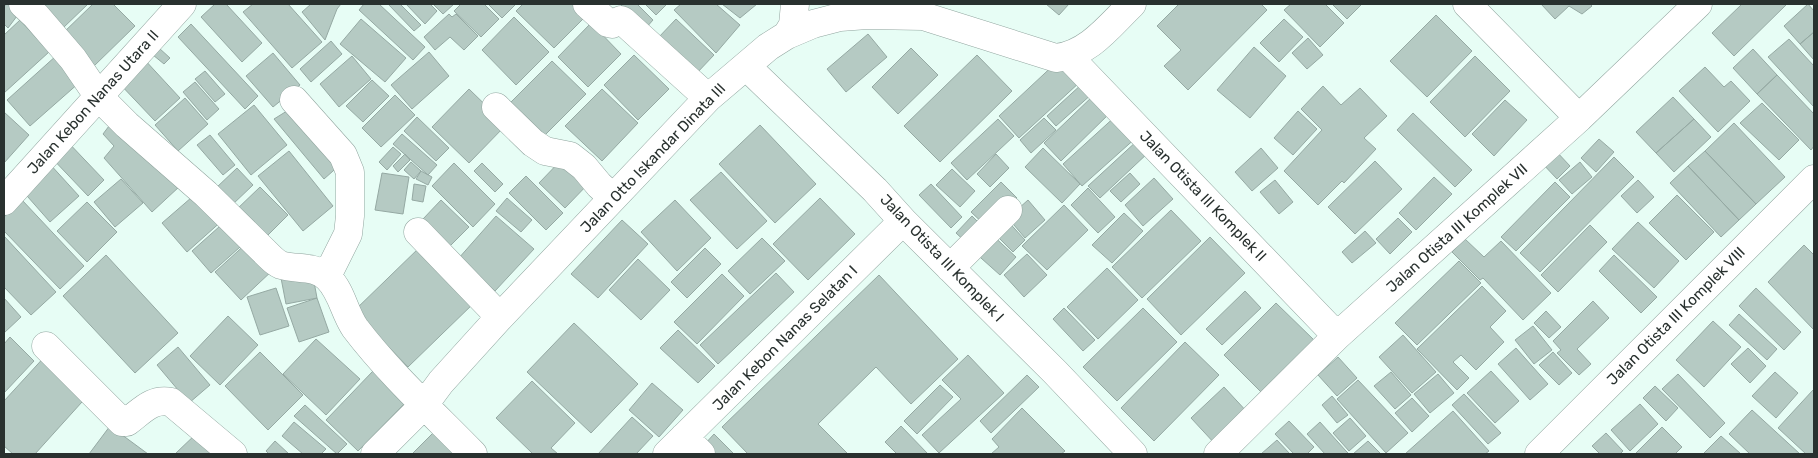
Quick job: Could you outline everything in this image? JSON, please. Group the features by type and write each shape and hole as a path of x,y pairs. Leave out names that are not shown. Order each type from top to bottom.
{"street":[{"path":"23,4 36,16 73,59 99,97 127,125 206,194 279,264 315,270 326,276 336,287 355,327 406,388 473,454"},
{"name":"Jalan Kebon Nanas Utara II","path":"4,201 182,4"},
{"path":"588,4 608,23 612,24 623,21 708,98"},
{"path":"787,35 792,25 795,4"},
{"path":"1068,56 1091,44 1132,4"},
{"path":"1467,4 1579,118"},
{"name":"Jalan Otista III Komplek VII","path":"1218,454 1337,336 1579,118 1698,4"},
{"name":"Jalan Otto Iskandar Dinata III","path":"375,454 424,404 441,382 500,317 708,98 768,47 821,14 840,17 867,14 923,16 1044,55 1056,58 1068,56"},
{"name":"Jalan Otista III Komplek II","path":"1068,56 1337,336"},
{"name":"Jalan Otista III Komplek I","path":"746,66 875,190 903,222 1055,372 1133,454"},
{"path":"294,100 343,155 350,172 348,234 326,276"},
{"path":"496,107 545,151 570,156 584,167 613,198"},
{"name":"Jalan Otista III Komplek VIII","path":"1539,454 1814,178"},
{"path":"950,268 1008,210"},
{"name":"Jalan Kebon Nanas Selatan I","path":"684,449 903,222"},
{"path":"418,232 500,317"},
{"path":"46,346 122,422 127,422 151,404 160,400 171,402 233,454"}],"building":[{"path":"6,4 20,12 8,28 4,24 4,7"},
{"path":"45,4 88,4 63,28 43,6"},
{"path":"93,4 113,4 135,26 93,67 61,35"},
{"path":"215,4 226,4 262,43 242,62 201,17"},
{"path":"253,4 288,4 322,42 292,68 243,12"},
{"path":"311,4 341,4 337,9 325,40 302,12"},
{"path":"364,4 379,4 425,47 413,60 359,10"},
{"path":"388,4 400,4 421,25 414,31"},
{"path":"406,4 430,4 437,11 425,24"},
{"path":"433,4 454,4 443,14"},
{"path":"461,4 484,4 499,19 481,37 454,11"},
{"path":"488,4 516,4 502,18"},
{"path":"523,4 578,4 588,14 554,48 516,11"},
{"path":"620,4 637,4 653,20 645,29"},
{"path":"645,4 667,4 656,15"},
{"path":"681,4 716,4 740,25 716,53 674,10"},
{"path":"722,4 757,4 740,18"},
{"path":"1046,4 1069,4 1059,15"},
{"path":"1179,4 1261,4 1267,10 1188,90 1164,66 1181,50 1157,26"},
{"path":"1291,4 1325,4 1344,23 1320,47 1284,10"},
{"path":"1332,4 1362,4 1347,19"},
{"path":"1541,4 1590,4 1592,6 1582,14 1569,6 1555,19"},
{"path":"1742,4 1787,4 1734,56 1712,33"},
{"path":"1808,4 1814,11 1814,32 1800,44 1784,26"},
{"path":"449,14 452,17 456,14 478,36 464,50 450,37 435,50 424,37"},
{"path":"1436,15 1472,51 1427,97 1390,61"},
{"path":"514,17 549,52 516,85 482,50"},
{"path":"361,19 406,58 385,82 340,44"},
{"path":"676,19 714,55 695,75 658,38"},
{"path":"1284,19 1303,37 1279,62 1260,43"},
{"path":"20,20 49,52 4,93 4,35"},
{"path":"591,23 621,54 588,87 558,57"},
{"path":"191,24 258,96 245,109 178,37"},
{"path":"1814,32 1814,60 1800,44"},
{"path":"868,34 887,57 846,92 827,69"},
{"path":"1308,38 1323,55 1307,69 1292,53"},
{"path":"1789,39 1814,66 1814,107 1768,57"},
{"path":"331,41 342,54 311,82 300,69"},
{"path":"1254,47 1286,76 1250,118 1217,90"},
{"path":"159,48 170,58 164,64 153,55"},
{"path":"911,48 938,75 898,114 872,87"},
{"path":"1753,49 1777,75 1757,94 1733,68"},
{"path":"429,52 449,76 412,109 391,85"},
{"path":"273,53 300,85 273,107 246,76"},
{"path":"57,55 80,82 30,126 7,100"},
{"path":"634,55 669,89 638,120 604,85"},
{"path":"977,55 1012,91 940,162 904,126"},
{"path":"352,56 371,79 339,107 320,84"},
{"path":"1475,56 1510,91 1465,137 1430,102"},
{"path":"143,58 180,98 155,121 117,81"},
{"path":"1059,60 1080,82 1019,138 999,116"},
{"path":"552,61 586,94 539,141 506,107"},
{"path":"1705,67 1724,87 1731,81 1750,101 1718,132 1679,91"},
{"path":"205,71 225,94 215,102 195,79"},
{"path":"1777,75 1814,114 1814,146 1811,150 1757,94"},
{"path":"372,80 389,96 363,122 346,106"},
{"path":"195,82 219,109 207,120 183,92"},
{"path":"1083,83 1093,93 1056,126 1047,116"},
{"path":"1323,86 1341,105 1360,88 1387,116 1364,138 1376,149 1344,183 1342,181 1318,205 1284,171 1322,130 1301,109"},
{"path":"469,89 506,125 469,163 432,127"},
{"path":"602,89 638,123 602,161 565,126"},
{"path":"1095,94 1112,111 1061,161 1044,143"},
{"path":"395,95 415,115 381,147 362,128"},
{"path":"1673,97 1694,119 1656,153 1636,132"},
{"path":"185,98 208,124 178,151 155,125"},
{"path":"1505,100 1527,120 1494,156 1472,134"},
{"path":"1762,103 1799,140 1779,160 1740,123"},
{"path":"254,105 287,145 251,175 218,134"},
{"path":"295,106 342,163 324,179 274,119"},
{"path":"1298,111 1317,129 1293,155 1274,138"},
{"path":"4,112 29,135 4,163"},
{"path":"1413,113 1472,170 1455,187 1397,130"},
{"path":"1118,114 1138,136 1082,186 1063,164"},
{"path":"417,117 449,148 436,161 404,131"},
{"path":"115,118 180,186 152,212 104,158 114,146 103,134"},
{"path":"1044,118 1056,130 1031,153 1020,140"},
{"path":"998,119 1014,136 967,180 951,163"},
{"path":"1694,119 1711,137 1674,172 1656,153"},
{"path":"1734,123 1785,177 1756,204 1705,151"},
{"path":"760,125 816,184 775,223 719,164"},
{"path":"402,134 437,165 428,175 393,144"},
{"path":"210,135 235,165 223,175 197,145"},
{"path":"64,138 104,180 88,196 48,154"},
{"path":"1599,139 1614,152 1596,172 1581,158"},
{"path":"1138,140 1149,152 1100,198 1088,186"},
{"path":"393,147 401,154 387,170 379,162"},
{"path":"1043,148 1080,184 1062,203 1025,167"},
{"path":"1261,148 1278,168 1252,191 1235,172"},
{"path":"1555,150 1570,166 1557,179 1541,162"},
{"path":"289,151 333,206 303,231 258,176"},
{"path":"1705,151 1756,204 1739,220 1688,166"},
{"path":"405,154 410,160 398,172 393,166"},
{"path":"996,154 1009,168 990,187 977,174"},
{"path":"565,156 591,181 565,208 539,183"},
{"path":"1614,157 1634,177 1540,272 1520,253"},
{"path":"1375,161 1402,189 1355,234 1328,207"},
{"path":"48,162 79,196 50,222 20,188"},
{"path":"411,162 421,171 414,179 404,170"},
{"path":"1580,162 1592,177 1572,194 1559,180"},
{"path":"454,163 495,204 473,227 432,186"},
{"path":"482,163 503,184 495,192 474,171"},
{"path":"1688,166 1739,220 1721,237 1670,183"},
{"path":"237,168 253,185 232,205 216,188"},
{"path":"952,169 975,191 960,207 936,185"},
{"path":"421,171 432,177 428,185 416,179"},
{"path":"721,172 767,221 737,249 690,200"},
{"path":"382,173 409,177 403,214 375,210"},
{"path":"1130,173 1140,184 1121,202 1110,191"},
{"path":"526,176 563,213 546,230 509,193"},
{"path":"1434,177 1452,194 1416,230 1399,213"},
{"path":"1154,178 1173,199 1143,226 1125,205"},
{"path":"121,179 143,203 115,227 94,202"},
{"path":"1275,180 1293,202 1279,214 1260,192"},
{"path":"1638,180 1654,197 1637,213 1621,196"},
{"path":"1001,182 1017,198 987,227 971,212"},
{"path":"1555,182 1570,197 1516,251 1501,237"},
{"path":"414,184 426,186 423,202 412,200"},
{"path":"931,184 962,217 951,228 919,195"},
{"path":"260,187 288,215 264,239 236,210"},
{"path":"1088,188 1115,217 1098,233 1071,205"},
{"path":"199,191 224,219 187,252 162,223"},
{"path":"1677,195 1714,232 1686,260 1649,223"},
{"path":"507,198 532,220 521,232 496,211"},
{"path":"820,198 855,234 808,280 773,244"},
{"path":"22,200 84,266 60,289 4,231 4,217"},
{"path":"441,200 469,227 450,246 423,219"},
{"path":"675,200 711,238 677,271 641,232"},
{"path":"1028,200 1045,220 1025,238 1008,218"},
{"path":"87,202 117,232 87,262 57,231"},
{"path":"1064,205 1088,230 1047,270 1022,246"},
{"path":"1171,210 1201,241 1142,298 1112,267"},
{"path":"1124,213 1143,231 1112,263 1092,245"},
{"path":"496,216 534,249 495,291 458,259"},
{"path":"972,216 986,230 970,246 956,233"},
{"path":"1004,217 1025,240 1013,252 991,230"},
{"path":"229,218 249,239 211,273 192,251"},
{"path":"1398,218 1412,232 1390,254 1376,239"},
{"path":"622,220 648,244 598,298 571,274"},
{"path":"1638,222 1679,261 1654,288 1612,249"},
{"path":"1590,225 1607,242 1558,292 1541,275"},
{"path":"988,231 1016,257 1000,275 972,250"},
{"path":"1365,231 1376,243 1352,263 1342,252"},
{"path":"4,236 56,292 31,315 4,287"},
{"path":"1210,237 1245,273 1181,335 1147,299"},
{"path":"762,238 785,261 750,294 728,271"},
{"path":"1465,239 1484,257 1501,241 1551,293 1523,320 1483,278 1480,280 1452,252"},
{"path":"249,241 274,269 241,300 215,272"},
{"path":"1804,245 1814,255 1814,330 1768,282"},
{"path":"421,246 475,302 408,367 354,311"},
{"path":"705,248 721,264 687,298 671,282"},
{"path":"1027,254 1047,275 1024,297 1004,275"},
{"path":"106,255 178,333 135,373 63,296"},
{"path":"1614,255 1657,297 1641,313 1599,271"},
{"path":"638,259 670,290 641,320 609,290"},
{"path":"1459,261 1481,283 1417,345 1395,323"},
{"path":"1107,268 1138,300 1098,339 1067,307"},
{"path":"312,271 317,298 286,304 281,278"},
{"path":"776,273 794,292 718,364 700,345"},
{"path":"722,274 744,296 697,344 674,322"},
{"path":"879,275 958,359 911,404 876,367 818,424 848,454 748,454 722,427"},
{"path":"1482,286 1506,311 1490,327 1504,342 1476,370 1461,355 1453,362 1469,378 1457,390 1417,349"},
{"path":"276,288 289,326 260,335 247,297"},
{"path":"1756,288 1801,332 1784,350 1739,306"},
{"path":"1245,291 1261,308 1222,345 1206,329"},
{"path":"4,298 21,317 4,333"},
{"path":"317,298 329,332 299,342 287,308"},
{"path":"1593,301 1609,318 1577,349 1591,364 1579,375 1557,353 1561,350 1553,341"},
{"path":"1276,303 1314,340 1261,392 1224,355"},
{"path":"1064,308 1095,340 1083,351 1053,319"},
{"path":"1143,308 1177,342 1117,401 1083,367"},
{"path":"1546,311 1561,327 1549,338 1534,323"},
{"path":"1739,314 1777,349 1767,360 1729,325"},
{"path":"228,316 258,345 220,385 190,356"},
{"path":"1713,321 1741,347 1704,387 1676,360"},
{"path":"574,323 638,384 591,433 527,372"},
{"path":"1533,326 1552,350 1534,364 1515,340"},
{"path":"678,330 715,366 698,383 660,348"},
{"path":"1403,335 1436,372 1412,393 1379,357"},
{"path":"10,337 34,361 4,393 4,344"},
{"path":"316,339 360,379 326,415 283,374"},
{"path":"1185,342 1219,375 1154,441 1121,408"},
{"path":"178,347 210,385 189,403 157,365"},
{"path":"1516,348 1548,384 1530,400 1498,364"},
{"path":"1748,348 1766,366 1750,383 1731,364"},
{"path":"260,352 303,395 268,430 225,386"},
{"path":"1553,352 1572,373 1559,385 1539,365"},
{"path":"48,353 91,392 35,454 13,454 4,446 4,401"},
{"path":"968,355 1004,393 939,453 922,435 961,399 942,380"},
{"path":"1338,357 1357,378 1337,396 1318,375"},
{"path":"373,371 405,403 358,451 326,420"},
{"path":"1491,371 1519,401 1495,423 1467,393"},
{"path":"1391,372 1411,395 1395,409 1374,386"},
{"path":"1775,372 1798,393 1776,418 1752,396"},
{"path":"1438,374 1454,393 1430,413 1414,394"},
{"path":"1678,374 1725,423 1710,438 1662,389"},
{"path":"1027,375 1039,387 991,433 980,421"},
{"path":"1358,380 1408,433 1386,453 1337,399"},
{"path":"532,381 575,423 551,448 558,454 533,454 496,418"},
{"path":"652,383 683,410 659,437 629,410"},
{"path":"940,385 953,397 917,434 904,421"},
{"path":"1655,386 1678,408 1666,421 1643,398"},
{"path":"1224,387 1249,414 1216,445 1191,418"},
{"path":"1813,390 1814,452 1813,454 1806,454 1778,428"},
{"path":"1464,394 1501,433 1488,444 1452,405"},
{"path":"1332,396 1348,415 1337,423 1322,405"},
{"path":"1412,398 1429,416 1412,432 1395,413"},
{"path":"1640,404 1658,424 1630,451 1611,430"},
{"path":"305,405 347,444 337,454 294,416"},
{"path":"1022,408 1065,451 1061,454 991,454 999,447 992,439"},
{"path":"1752,410 1800,454 1750,454 1729,434"},
{"path":"1453,411 1489,451 1485,454 1405,454"},
{"path":"632,417 653,436 636,454 598,454"},
{"path":"1350,418 1366,436 1349,451 1333,433"},
{"path":"1289,421 1314,447 1307,454 1294,454 1275,434"},
{"path":"294,422 326,449 321,454 303,454 282,436"},
{"path":"1320,422 1349,454 1325,454 1307,434"},
{"path":"441,425 470,454 412,454"},
{"path":"110,426 148,454 89,454"},
{"path":"901,426 928,454 897,454 885,442"},
{"path":"1662,427 1682,447 1675,454 1635,454"},
{"path":"198,432 221,454 175,454"},
{"path":"1606,433 1623,451 1620,454 1600,454 1592,446"},
{"path":"714,434 734,454 714,454 704,445"},
{"path":"1721,436 1741,454 1703,454"},
{"path":"1277,440 1290,454 1261,454"},
{"path":"275,441 289,454 269,454 266,451"},
{"path":"1368,441 1381,454 1353,454"}]}
